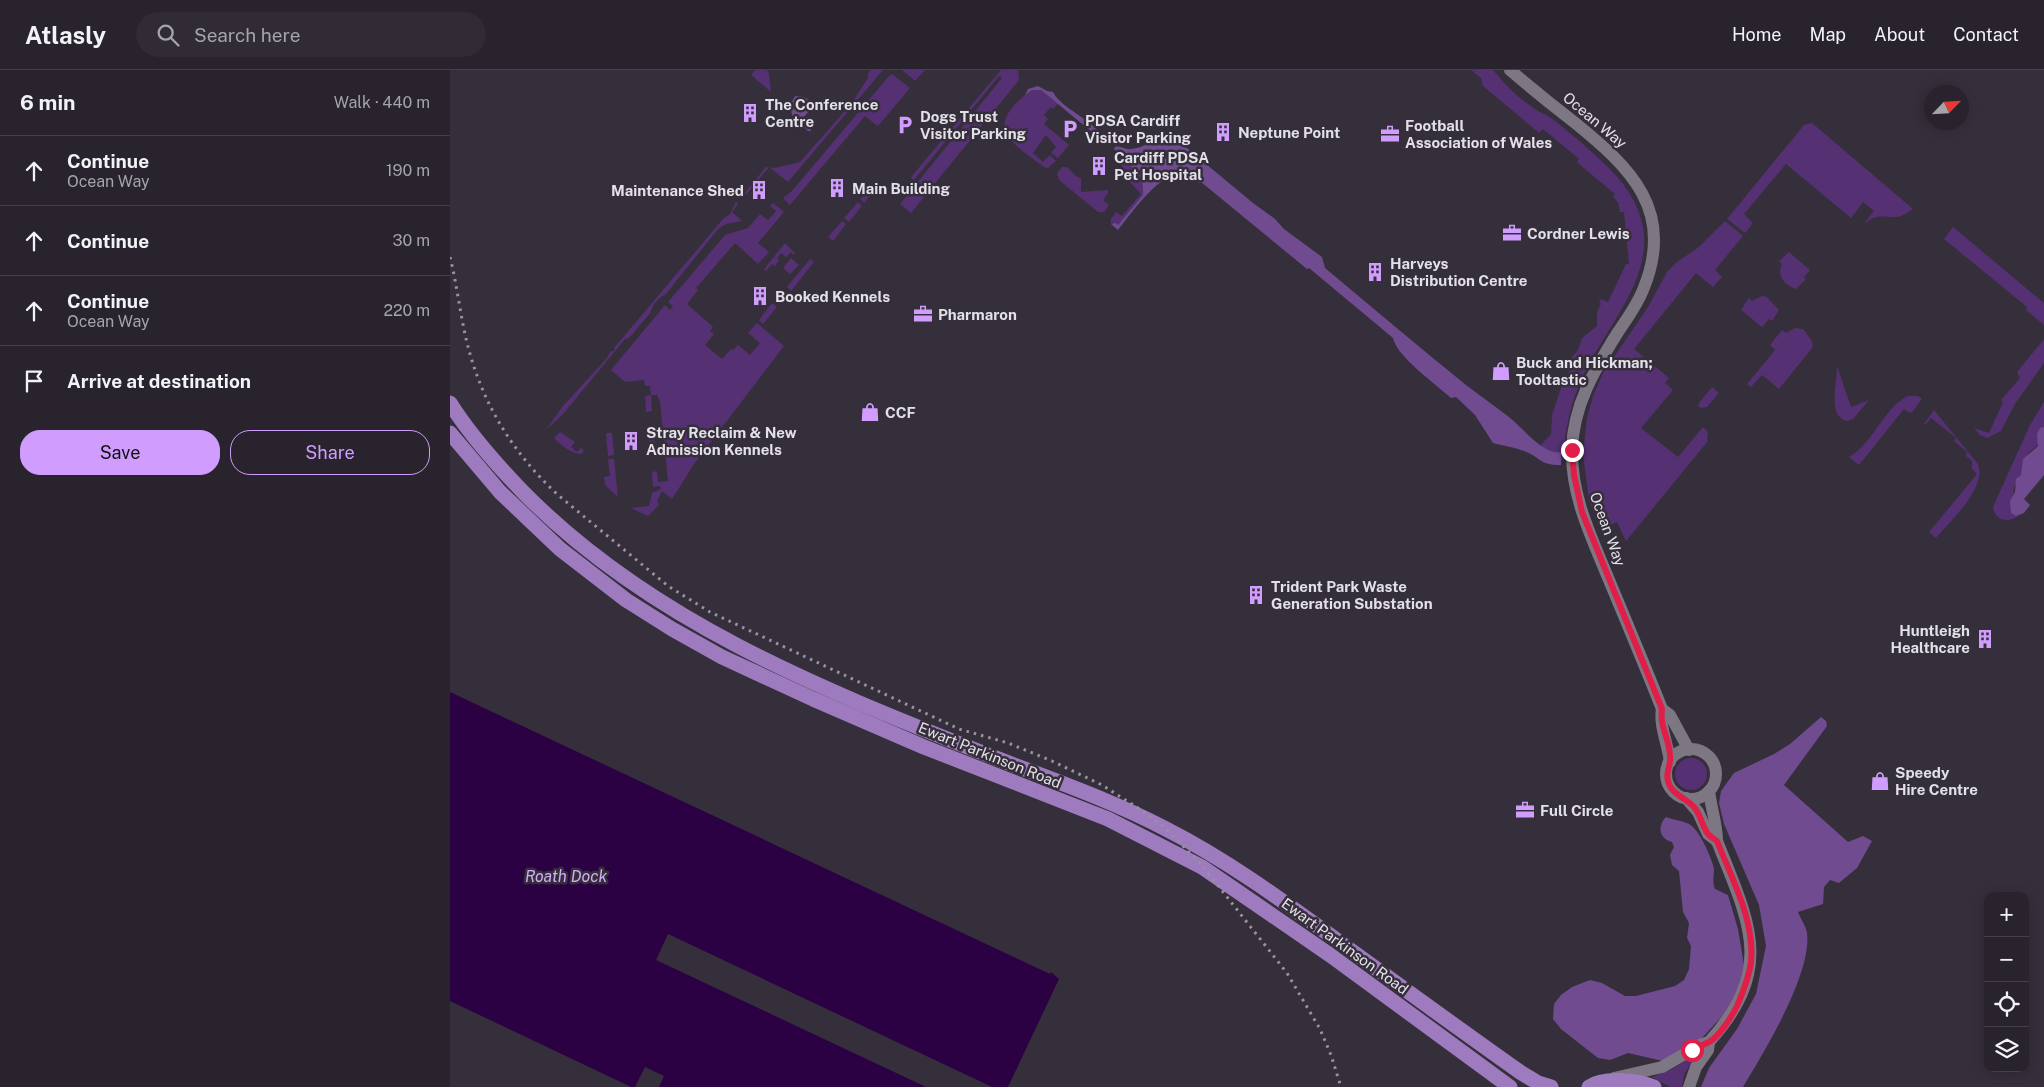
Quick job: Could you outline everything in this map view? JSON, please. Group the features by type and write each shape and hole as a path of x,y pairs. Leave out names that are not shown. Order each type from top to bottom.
{"main road":[{"name":"Ewart Parkinson Road","path":"450,403 469,430 498,465 536,504 577,541 629,582 688,619 762,658 846,696 1108,802 1187,840 1275,896 1520,1072 1538,1083 1551,1087"},
{"name":"Ewart Parkinson Road","path":"450,433 486,476 560,549 626,600 672,629 754,672 821,703 924,747 1108,819 1186,858 1217,876 1315,944 1510,1087"},
{"path":"1591,1085 1640,1083 1654,1087"}],"street":[{"name":"Ocean Way","path":"1510,70 1618,159 1641,189 1650,213 1654,241 1649,273 1637,303 1603,357 1584,392 1576,423 1572,456 1576,489 1582,512 1662,709 1670,715 1689,750"},
{"name":"Ocean Way","path":"1662,709 1660,719 1668,746 1670,762"},
{"path":"1689,750 1703,752 1714,765 1716,778 1709,791 1697,798 1686,798 1676,794 1668,782 1666,775 1670,762 1674,756 1689,750"},
{"path":"1689,1087 1696,1067 1708,1050 1710,1042 1734,1013 1744,989 1751,963 1751,942 1747,920 1717,841 1717,829 1712,814 1709,791"},
{"path":"1686,798 1698,812 1708,834 1717,841"},
{"path":"1591,1085 1662,1067 1702,1044 1710,1042"}],"shaded area":[{"path":"755,70 767,70 771,92 751,75"},
{"path":"871,70 883,70 788,182 769,167 775,168 800,162 851,104"},
{"path":"902,70 925,70 915,81"},
{"path":"1001,70 1018,70 1019,80 911,213 900,204 1002,78 999,76 914,180 911,177"},
{"path":"1471,70 1493,70 1518,96 1533,108 1554,120 1577,139 1618,178 1638,210 1644,236 1642,260 1634,284 1623,307 1595,353 1578,386 1569,417 1563,460 1546,460 1536,450 1551,434 1552,415 1561,388 1572,365 1568,362 1578,350 1582,338 1597,326 1597,312 1601,304 1599,302 1601,299 1608,302 1626,264 1629,264 1624,212 1620,212 1618,202 1613,197 1615,194 1579,164 1577,162 1579,159 1543,129 1539,133 1483,86 1481,78"},
{"path":"892,74 910,88 878,126 865,116 790,205 783,198 792,191"},
{"path":"1038,86 1053,92 1063,104 1097,129 1100,134 1098,137 1041,90 1032,90 1025,95 1028,89"},
{"path":"1032,90 1041,90 1058,104 1053,109 1051,107 1044,115 1048,119 1044,124 1069,145 1058,158 1051,153 1056,147 1046,135 1033,153 1043,162 1050,155 1056,161 1048,168 1014,144 1005,130 1005,123 1010,110"},
{"path":"795,96 804,97 815,104 803,118 811,127 811,131 808,131 792,115 790,105"},
{"path":"1812,123 1913,209 1904,215 1877,217 1866,223 1874,211 1863,202 1851,218 1786,164 1744,214 1753,223 1745,233 1727,219 1804,125"},
{"path":"1160,133 1176,139 1275,219 1284,229 1322,257 1325,268 1466,385 1509,417 1534,440 1548,450 1561,452 1561,465 1548,464 1530,453 1493,443 1475,415 1456,397 1451,398 1409,362 1393,338 1201,182 1177,176 1167,178 1143,198 1118,230 1111,224 1115,223 1118,225 1143,195 1143,189 1137,173 1126,161 1122,162 1121,156 1114,149 1115,147 1129,149 1141,147"},
{"path":"1126,161 1139,176 1144,195 1118,225 1111,224 1111,219 1116,212 1122,216 1141,194 1128,180 1131,177 1125,172 1122,175 1122,162"},
{"path":"766,167 769,167 744,197 743,195"},
{"path":"1062,167 1067,167 1077,177 1081,178 1081,192 1108,190 1103,200 1109,205 1104,212 1098,212 1059,180 1057,173"},
{"path":"873,184 877,188 864,203 860,199"},
{"path":"736,202 738,204 732,212 742,221 726,224 718,229 665,295 656,302 651,312 629,338 625,339 563,414 546,430 563,406 607,358 610,352 615,350 614,348 723,219 730,214"},
{"path":"858,202 862,206 849,222 844,218"},
{"path":"773,203 784,212 758,243 769,252 758,264 735,243 696,288 698,290 687,304 713,327 710,331 714,334 705,345 722,359 731,349 733,350 738,345 750,355 760,343 748,333 757,323 784,346 694,464 672,499 662,491 657,501 659,505 648,516 631,508 649,506 652,493 661,489 660,486 653,487 652,472 657,471 658,482 668,481 660,402 657,395 651,395 650,386 645,386 644,380 625,382 611,370 665,305 670,310 673,306 668,302 725,235 748,228 760,214 768,220 776,211 770,206"},
{"path":"842,221 846,224 833,241 828,237"},
{"path":"1725,221 1743,236 1715,270 1722,277 1713,287 1696,273 1634,349 1669,378 1665,383 1673,390 1641,428 1678,457 1703,427 1708,432 1708,441 1626,541 1617,522 1601,529 1589,500 1583,455 1587,418 1593,396 1603,373 1648,307 1667,272 1677,262 1699,247"},
{"path":"1953,227 2044,303 2044,325 2026,310 2027,307 1944,239"},
{"path":"785,243 795,253 794,255 791,252 786,257 781,253 777,258 779,260 775,266 772,264 766,271 764,269"},
{"path":"1789,252 1810,270 1804,277 1806,279 1796,289 1785,283 1780,273 1782,264 1779,261"},
{"path":"791,258 799,265 790,274 783,268"},
{"path":"810,259 814,262 791,291 787,287"},
{"path":"1762,296 1767,297 1779,310 1772,321 1769,319 1762,327 1741,310 1749,298 1752,301"},
{"path":"772,303 777,307 763,324 759,320"},
{"path":"1795,328 1803,329 1812,341 1813,347 1779,389 1762,375 1751,387 1747,384 1775,350 1770,345 1782,330 1786,333"},
{"path":"2044,339 2044,363 2015,404 2001,431 1987,438 1980,435 1974,428 1989,433 2003,402 2001,400 2020,378 2017,372"},
{"path":"1837,366 1851,407 1869,400 1853,419 1848,421 1841,419 1835,407"},
{"path":"1712,387 1719,393 1707,407 1701,408 1698,406 1699,403"},
{"path":"651,395 652,411 646,412 645,396"},
{"path":"1908,396 1918,396 1922,399 1912,412 1910,413 1904,409 1859,465 1849,457 1865,444 1892,408"},
{"path":"2044,402 2044,427 2040,429 2038,445 2028,453 2021,475 2014,487 2013,498 2016,516 2020,515 2016,518 2003,520 1997,516 1993,507 2030,425"},
{"path":"1934,410 1978,464 1979,473 1977,483 1966,504 1936,538 1929,532 1977,474 1972,469 1972,461 1966,456 1967,452 1954,441 1956,438 1931,418 1924,424"},
{"path":"2044,427 2044,475 2024,499 2030,505 2024,513 2016,516 2011,513 2010,501 2015,492 2016,479 2021,475 2023,459 2038,446 2037,434 2040,428"},
{"path":"648,430 654,430 655,451 650,452"},
{"path":"560,432 575,442 571,447 577,452 581,448 584,451 581,454 577,454 563,446 554,438"},
{"path":"606,433 612,433 614,455 608,456"},
{"path":"608,459 614,459 618,497 605,485 604,477 610,476"},
{"path":"1821,717 1826,721 1827,726 1784,785 1848,842 1863,836 1872,841 1857,868 1839,883 1830,880 1824,887 1823,904 1798,912 1807,933 1807,950 1802,969 1774,1034 1743,1087 1701,1087 1709,1068 1737,1029 1756,994 1766,946 1759,905 1724,824 1719,803 1721,791 1734,773 1774,754 1790,744"},
{"path":"1691,758 1702,763 1707,774 1702,785 1691,790 1680,785 1675,774 1680,763"},
{"path":"1666,817 1689,824 1697,832 1713,864 1715,889 1728,895 1738,929 1744,965 1739,989 1725,1013 1703,1037 1663,1061 1628,1053 1610,1060 1598,1058 1561,1029 1553,1019 1554,1004 1561,995 1572,987 1590,980 1602,983 1625,996 1636,996 1675,986 1684,980 1689,969 1691,946 1687,938 1689,923 1683,912 1679,871 1672,865 1670,855 1674,847 1672,842 1664,838 1661,832 1661,824"},
{"path":"1697,1053 1684,1075 1682,1087 1670,1087 1652,1077 1674,1068"}],"water":[{"name":"Roath Dock","path":"450,692 1050,974 1051,972 1059,979 1008,1087 992,1087 668,934 656,960 926,1087 659,1087 664,1076 645,1067 635,1087 631,1087 450,1001"}],"railway":[{"path":"450,257 470,354 485,394 504,431 516,448 558,495 668,586 710,612 959,729 1008,743 1052,761 1102,785 1165,828 1201,864 1287,973 1320,1029 1341,1087"}],"place":[{"name":"The Conference Centre","path":"750,113"},
{"name":"Dogs Trust Visitor Parking","path":"905,125"},
{"name":"PDSA Cardiff Visitor Parking","path":"1070,129"},
{"name":"Neptune Point","path":"1223,132"},
{"name":"Football Association of Wales","path":"1390,134"},
{"name":"Cardiff PDSA Pet Hospital","path":"1099,166"},
{"name":"Main Building","path":"837,188"},
{"name":"Maintenance Shed","path":"759,190"},
{"name":"Cordner Lewis","path":"1512,233"},
{"name":"Harveys Distribution Centre","path":"1375,272"},
{"name":"Booked Kennels","path":"760,296"},
{"name":"Pharmaron","path":"923,314"},
{"name":"Buck and Hickman; Tooltastic","path":"1501,371"},
{"name":"CCF","path":"870,412"},
{"name":"Stray Reclaim & New Admission Kennels","path":"631,441"},
{"name":"Trident Park Waste Generation Substation","path":"1256,595"},
{"name":"Huntleigh Healthcare","path":"1985,639"},
{"name":"Speedy Hire Centre","path":"1880,781"},
{"name":"Full Circle","path":"1525,810"}],"route":[{"path":"1572,450 1578,502 1662,709 1660,719 1665,732 1670,762 1666,775 1668,782 1676,794 1686,798 1695,808 1708,834 1717,841 1747,920 1751,942 1751,963 1744,989 1734,1013 1710,1042 1692,1050"}]}
